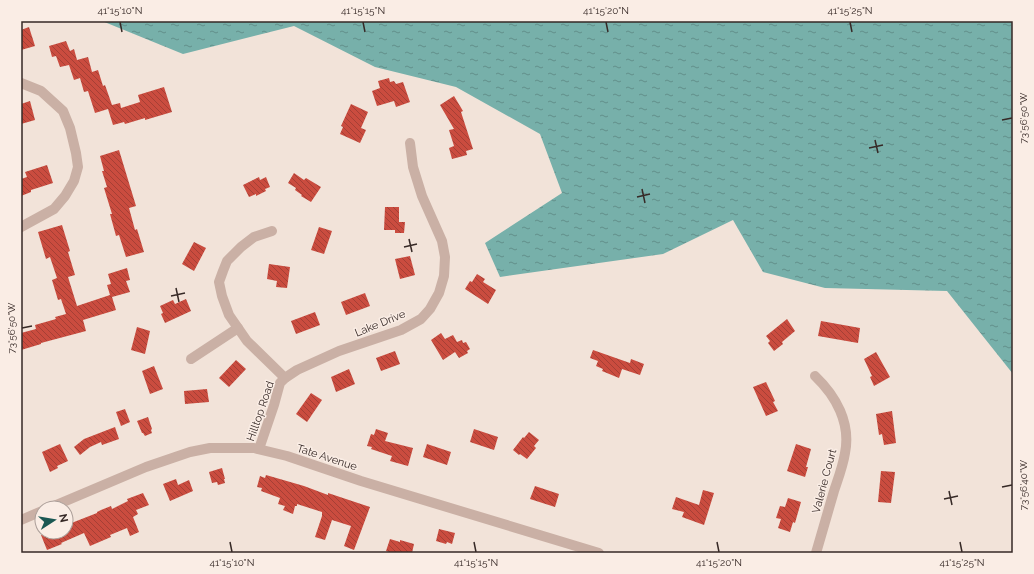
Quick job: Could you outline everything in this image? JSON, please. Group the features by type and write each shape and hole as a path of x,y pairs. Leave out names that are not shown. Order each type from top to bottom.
{"street":[{"path":"21,82 41,91 63,111 70,128 78,167 74,181 54,210 21,227"},
{"name":"Lake Drive","path":"285,378 297,370 339,351 401,330 421,319 430,309 439,293 444,276 445,257 442,241 422,196 413,167 410,143"},
{"name":"Hilltop Road","path":"259,450 280,383 285,378 247,341 229,315 219,282 227,260 254,237 272,231"},
{"path":"190,359 238,328"},
{"name":"Valerie Court","path":"815,376 825,385 840,409 845,423 846,435 846,452 816,553"},
{"name":"Tate Avenue","path":"68,500 146,467 190,452 210,448 254,448 287,456 361,481 599,553"},
{"path":"21,520 34,514"}],"water":[{"path":"102,21 1013,21 1013,374 947,291 825,288 763,272 733,220 663,254 500,277 485,243 562,193 540,134 456,87 375,67 294,26 183,54"}],"building":[{"path":"29,27 35,46 21,50 21,30"},
{"path":"66,41 70,51 74,49 77,60 88,57 92,72 98,70 103,86 105,85 112,105 120,103 121,108 140,102 138,95 164,87 172,112 145,120 145,118 125,124 124,122 113,125 108,109 95,113 88,91 84,92 80,78 74,80 69,65 60,67 56,56 52,57 49,46"},
{"path":"389,78 390,82 394,81 396,84 403,82 410,102 396,107 394,101 377,106 372,91 380,88 378,81"},
{"path":"454,96 463,111 461,112 473,149 466,151 467,155 452,159 449,148 454,146 449,130 454,129 440,105"},
{"path":"30,101 35,120 21,124 21,104"},
{"path":"351,104 368,112 361,128 366,130 360,143 340,134 343,127 341,126"},
{"path":"119,150 136,206 129,208 135,230 137,229 144,252 126,257 119,235 116,236 110,214 112,214 104,188 107,187 102,171 104,171 100,156"},
{"path":"47,165 53,183 31,190 31,192 21,196 21,179 27,177 25,172"},
{"path":"294,173 304,180 306,178 321,187 311,202 301,196 302,195 295,190 296,188 288,183"},
{"path":"259,177 260,180 266,177 270,187 265,189 266,191 256,196 256,194 249,197 243,185"},
{"path":"385,207 399,207 399,222 405,222 404,233 395,233 395,230 384,230"},
{"path":"62,225 70,251 68,252 75,275 68,277 77,306 110,295 107,285 111,284 108,274 127,268 130,280 126,281 130,292 112,297 116,310 83,320 86,331 21,350 21,333 36,329 35,325 56,319 55,317 66,314 61,299 58,300 52,280 57,278 50,257 46,259 38,232"},
{"path":"319,227 332,231 324,254 311,250"},
{"path":"194,242 206,248 194,271 182,264"},
{"path":"410,256 415,275 400,279 395,259"},
{"path":"269,264 290,267 287,288 276,287 277,281 267,279"},
{"path":"477,274 485,279 483,282 496,290 488,304 465,289"},
{"path":"365,293 370,306 346,315 341,302"},
{"path":"186,299 191,311 165,323 161,314 163,313 160,306 173,300 175,304"},
{"path":"315,312 320,325 296,334 291,321"},
{"path":"787,319 795,331 774,351 768,343 770,341 766,336"},
{"path":"821,321 860,328 858,343 818,336"},
{"path":"137,327 150,331 145,354 131,350"},
{"path":"441,333 445,339 453,335 457,342 462,340 463,343 466,342 470,349 467,351 468,353 459,358 455,352 443,360 431,340"},
{"path":"593,350 630,363 631,359 644,364 640,375 622,369 619,378 602,371 603,369 596,366 598,361 590,358"},
{"path":"395,351 400,364 381,371 376,358"},
{"path":"876,352 890,377 874,386 870,377 872,376 864,359"},
{"path":"236,360 246,369 229,387 219,378"},
{"path":"154,366 163,389 150,394 142,371"},
{"path":"349,369 355,384 336,392 331,377"},
{"path":"766,382 778,411 766,416 753,387"},
{"path":"207,389 209,402 185,404 184,391"},
{"path":"311,393 322,400 307,422 296,414"},
{"path":"125,409 130,422 121,426 116,412"},
{"path":"892,411 896,443 884,445 882,434 879,435 876,414"},
{"path":"148,417 152,433 145,436 142,433 137,421"},
{"path":"115,427 119,439 102,445 101,442 90,447 80,455 74,447 84,439"},
{"path":"376,429 388,433 385,441 413,448 408,466 390,461 392,456 371,449 372,447 367,446 371,434 374,435"},
{"path":"474,429 498,437 494,450 470,442"},
{"path":"529,432 539,440 534,446 536,448 527,459 513,450"},
{"path":"60,444 68,461 57,466 58,468 50,472 42,452"},
{"path":"427,444 451,452 447,465 423,457"},
{"path":"796,444 811,449 805,477 787,471"},
{"path":"222,468 225,483 218,485 217,482 212,483 209,472"},
{"path":"881,471 895,472 891,503 878,502"},
{"path":"266,475 370,507 354,550 344,546 351,526 332,520 325,540 315,537 322,512 297,504 293,514 283,510 285,506 278,504 280,498 261,491 262,488 257,487 260,476 265,478"},
{"path":"176,479 178,485 189,480 193,491 170,501 163,484"},
{"path":"535,486 559,494 555,507 530,499"},
{"path":"703,490 714,493 704,525 682,517 684,512 672,509 676,497 699,505"},
{"path":"143,493 149,505 136,510 138,514 133,517 139,532 130,536 127,528 90,546 84,533 74,537 74,522 111,506 112,509 128,501 127,499"},
{"path":"788,498 801,502 795,523 793,522 790,532 778,528 781,519 776,518 780,506 785,507"},
{"path":"439,529 455,533 452,544 436,541"},
{"path":"390,539 414,544 412,553 392,553 386,551"},
{"path":"43,540 68,540 61,543 62,544 47,550"}]}
